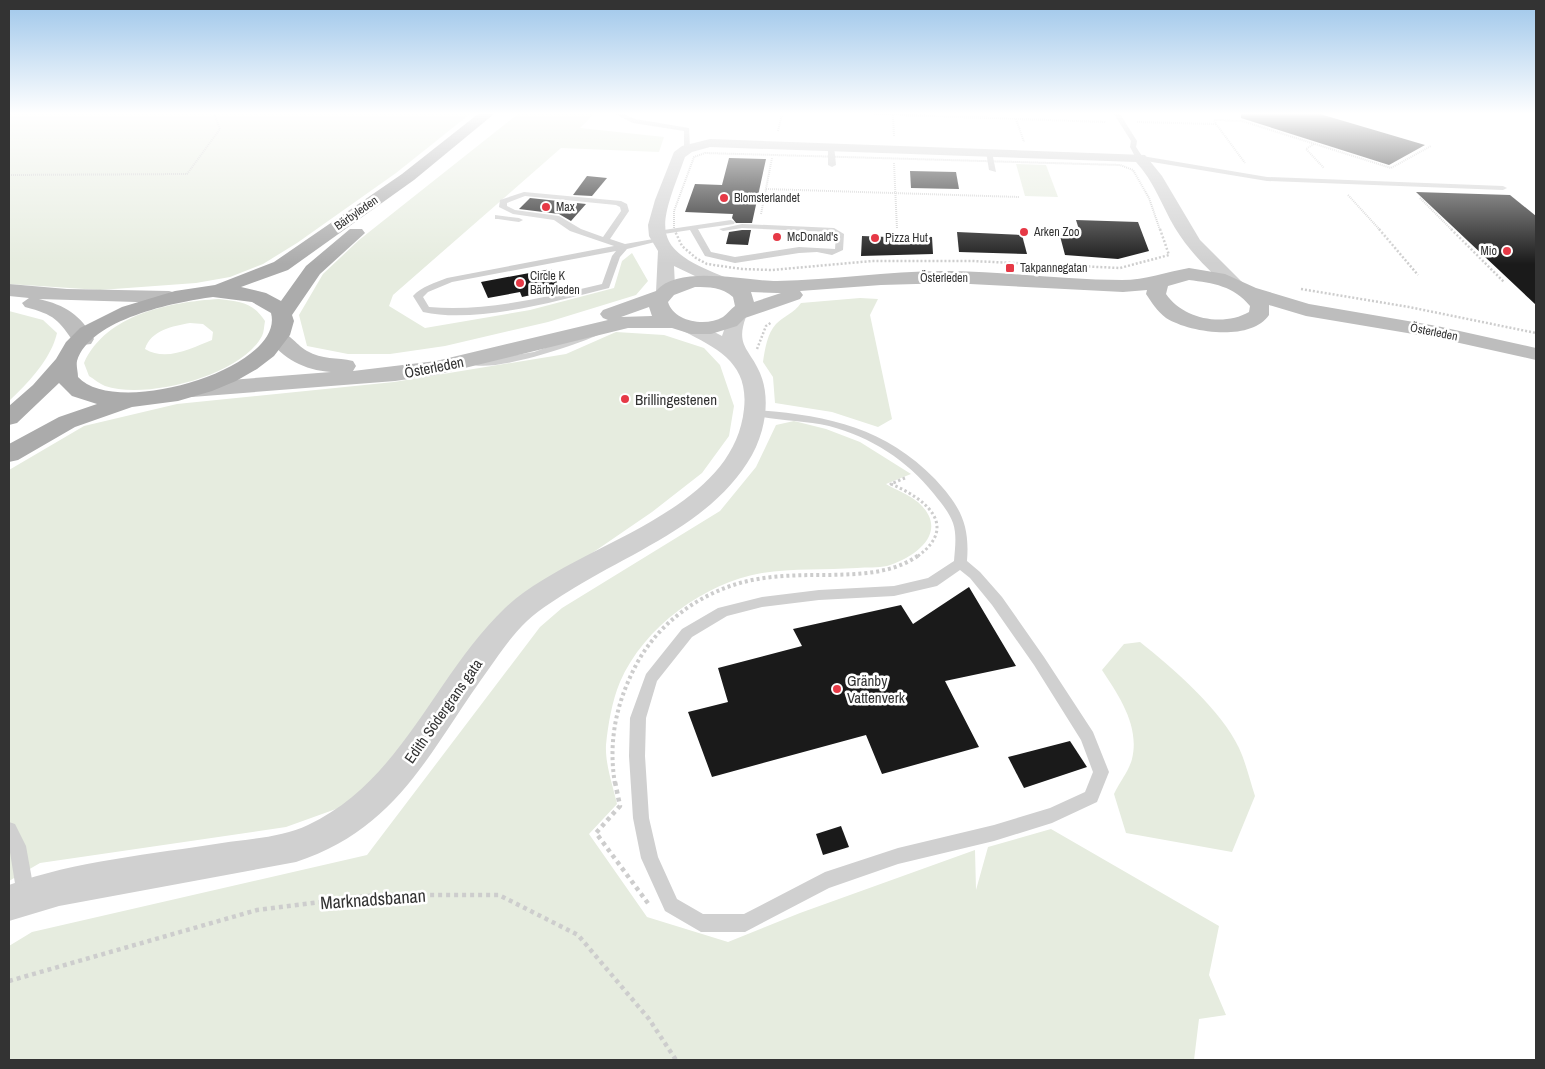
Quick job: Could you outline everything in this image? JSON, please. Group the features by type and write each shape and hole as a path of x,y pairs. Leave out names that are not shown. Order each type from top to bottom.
{"main road":[{"name":"Bärbyleden","path":"213,291 262,275 281,266 427,164"},
{"name":"Bärbyleden","path":"282,314 313,270 336,248 428,180 445,164"},
{"name":"Österleden","path":"278,337 288,350 303,360 333,366 370,365 436,355 536,334 636,306 663,294 677,285 692,281 792,286 881,278 951,277 1123,286 1167,279 1206,276 1306,310 1437,332 1536,354"},
{"path":"1164,306 1156,294 1167,279"},
{"path":"727,284 743,295 746,301 739,315"},
{"name":"Österleden","path":"192,390 395,374 460,362 628,322 681,325 721,324 782,297 812,292 941,287 1100,292 1125,295 1164,306 1177,315 1207,324 1226,326 1287,314 1332,314"},
{"path":"1242,288 1260,306 1259,314 1251,321"},
{"path":"9,290 67,295 169,297 213,291 238,291 259,296 274,303 282,314 283,325 278,337 266,352 246,366 221,379 192,390 162,397 132,400 101,398 79,390 67,378 66,362"},
{"path":"663,294 657,303 662,317 681,325"},
{"path":"9,418 41,390 83,339 121,314 169,297"},
{"path":"9,299 62,311 71,319 83,339"},
{"path":"9,454 67,422 132,400"}],"street":[{"path":"663,294 668,277 656,226 676,164"},
{"path":"1146,164 1151,168 1189,237 1219,271 1242,288"},
{"path":"1167,279 1188,269 1189,237"},
{"path":"661,241 698,274 727,284"},
{"path":"739,315 731,330 731,340 741,361"},
{"path":"681,325 721,343 741,361 750,373 757,413"},
{"name":"Edith Södergrans gata","path":"17,899 91,882 292,848 345,824 370,806 396,777 467,675 520,612 556,587 699,501 740,454 757,413"}],"lane":[{"path":"1176,164 1268,179 1503,188"},
{"path":"580,232 556,218 513,212 503,206 503,202 524,194 618,203 624,206 625,211 606,239"},
{"path":"498,217 561,225 606,239 624,247"},
{"path":"624,247 616,256 606,286 530,302 448,313 426,310 418,296 425,290 450,280 624,247 661,241 674,226 693,228 757,217"},
{"path":"693,228 708,254 735,260 785,254 799,256 839,250 840,234 831,230 742,226 723,228"},
{"path":"757,413 801,416 851,428 894,448 921,470 954,511 962,526 960,563"},
{"path":"960,563 975,575 997,601 1039,661 1088,737 1101,772 1091,797 1052,815 898,856 825,881 745,923 701,923 671,905 650,858 642,818 637,756 638,718 651,678 687,632 723,612 762,602 819,595 894,592 932,582 960,563"},
{"path":"9,830 18,846 17,899"}],"path":[{"path":"9,175 187,174 194,164"},
{"path":"691,164 674,211 674,226 682,246 696,258 707,264 742,269 772,270 872,261 972,261 1120,268 1164,258 1169,255 1149,198 1133,170 1128,167 1067,164"},
{"path":"757,217 762,214 770,164"},
{"path":"894,164 897,229"},
{"path":"1246,164 1250,169"},
{"path":"1320,164 1410,263 1408,263 1418,275"},
{"path":"1377,164 1390,168 1504,282"},
{"path":"1390,168 1398,164"},
{"path":"766,189 1019,197"},
{"path":"674,226 681,222"},
{"path":"1296,288 1409,307 1536,333"},
{"path":"671,905 654,911 596,833 620,806 613,773 612,746 616,710 625,681 650,641 677,616 703,597 734,583 763,578 886,571 914,560 932,546 936,528 932,512 917,496 891,484 921,470"},
{"name":"Marknadsbanan","path":"9,981 257,910 377,895 499,895 578,935 650,1019 676,1060"}],"shaded area":[{"path":"9,164 407,164 297,243 263,264 230,277 196,283 100,290 9,284"},
{"path":"455,164 543,164 393,295 389,306 425,328 530,310 614,288 622,261 632,253 648,281 636,295 548,322 445,346 390,354 348,354 307,346 299,315 323,274 359,240"},
{"path":"1016,164 1046,165 1058,197 1025,196"},
{"path":"860,298 878,299 870,315 892,419 878,427 832,412 775,403 773,377 763,362 768,337 776,324 801,303"},
{"path":"219,299 240,302 251,306 265,321 262,336 251,350 234,363 214,373 167,387 123,390 105,386 89,376 84,363 94,346 107,333 123,322 161,308 180,303","holes":["190,323 203,324 213,332 212,340 188,350 170,354 153,353 145,349 152,337 163,330"]},
{"path":"9,311 43,320 57,333 50,352 44,361 9,401"},
{"path":"616,332 664,335 704,348 720,365 734,406 729,436 702,473 652,512 509,610 361,800 286,827 40,863 9,881 9,470 84,426 177,404 394,382 566,354"},
{"path":"794,421 826,429 860,442 911,474 886,484 919,503 928,514 931,524 926,542 909,556 887,566 786,570 740,578 698,597 660,626 644,643 631,662 617,689 608,729 606,752 617,804 589,834 647,917 728,942 800,913 975,850 976,890 988,847 1051,829 1219,926 1209,975 1226,1015 1199,1019 1194,1060 9,1060 9,946 32,932 367,855 540,627 562,608 720,511 756,467 776,425"},
{"path":"1140,642 1195,690 1221,719 1239,748 1255,796 1232,852 1126,833 1114,794 1131,763 1134,747 1133,735 1131,723 1121,701 1102,670 1124,644"}],"building":[{"name":"Blomsterlandet","path":"727,164 765,164 752,223 736,223 732,218 733,214 685,212 695,184 722,185"},
{"path":"910,171 956,172 959,189 911,188"},
{"path":"587,176 607,178 592,196 573,195"},
{"name":"Mio","path":"1416,192 1510,195 1536,216 1536,305"},
{"name":"Max","path":"530,198 586,204 571,221 559,214 519,209"},
{"path":"1076,220 1138,222 1149,251 1118,259 1065,255 1060,236 1081,236"},
{"path":"751,230 748,245 726,244 729,232"},
{"path":"957,232 1022,235 1027,254 959,252"},
{"path":"888,234 932,237 933,254 861,256 862,236 888,237"},
{"name":"Circle K Bärbyleden","path":"551,269 558,285 543,288 545,292 522,297 520,292 488,298 481,282"},
{"name":"Gränby Vattenverk","path":"969,587 1016,666 945,681 979,747 882,774 866,735 712,777 688,712 728,702 718,668 802,646 793,629 901,605 913,624"},
{"path":"1070,741 1087,767 1024,788 1008,757"},
{"path":"841,826 849,847 823,855 816,834"}],"place":[{"name":"Blomsterlandet","path":"724,198"},
{"name":"Max","path":"546,207"},
{"name":"Arken Zoo","path":"1024,232"},
{"name":"McDonald's","path":"777,237"},
{"name":"Pizza Hut","path":"875,238"},
{"name":"Mio","path":"1507,251"},
{"name":"Takpannegatan","path":"1010,268"},
{"name":"Circle K Bärbyleden","path":"520,283"},
{"name":"Brillingestenen","path":"625,399"},
{"name":"Gränby Vattenverk","path":"837,689"}]}
